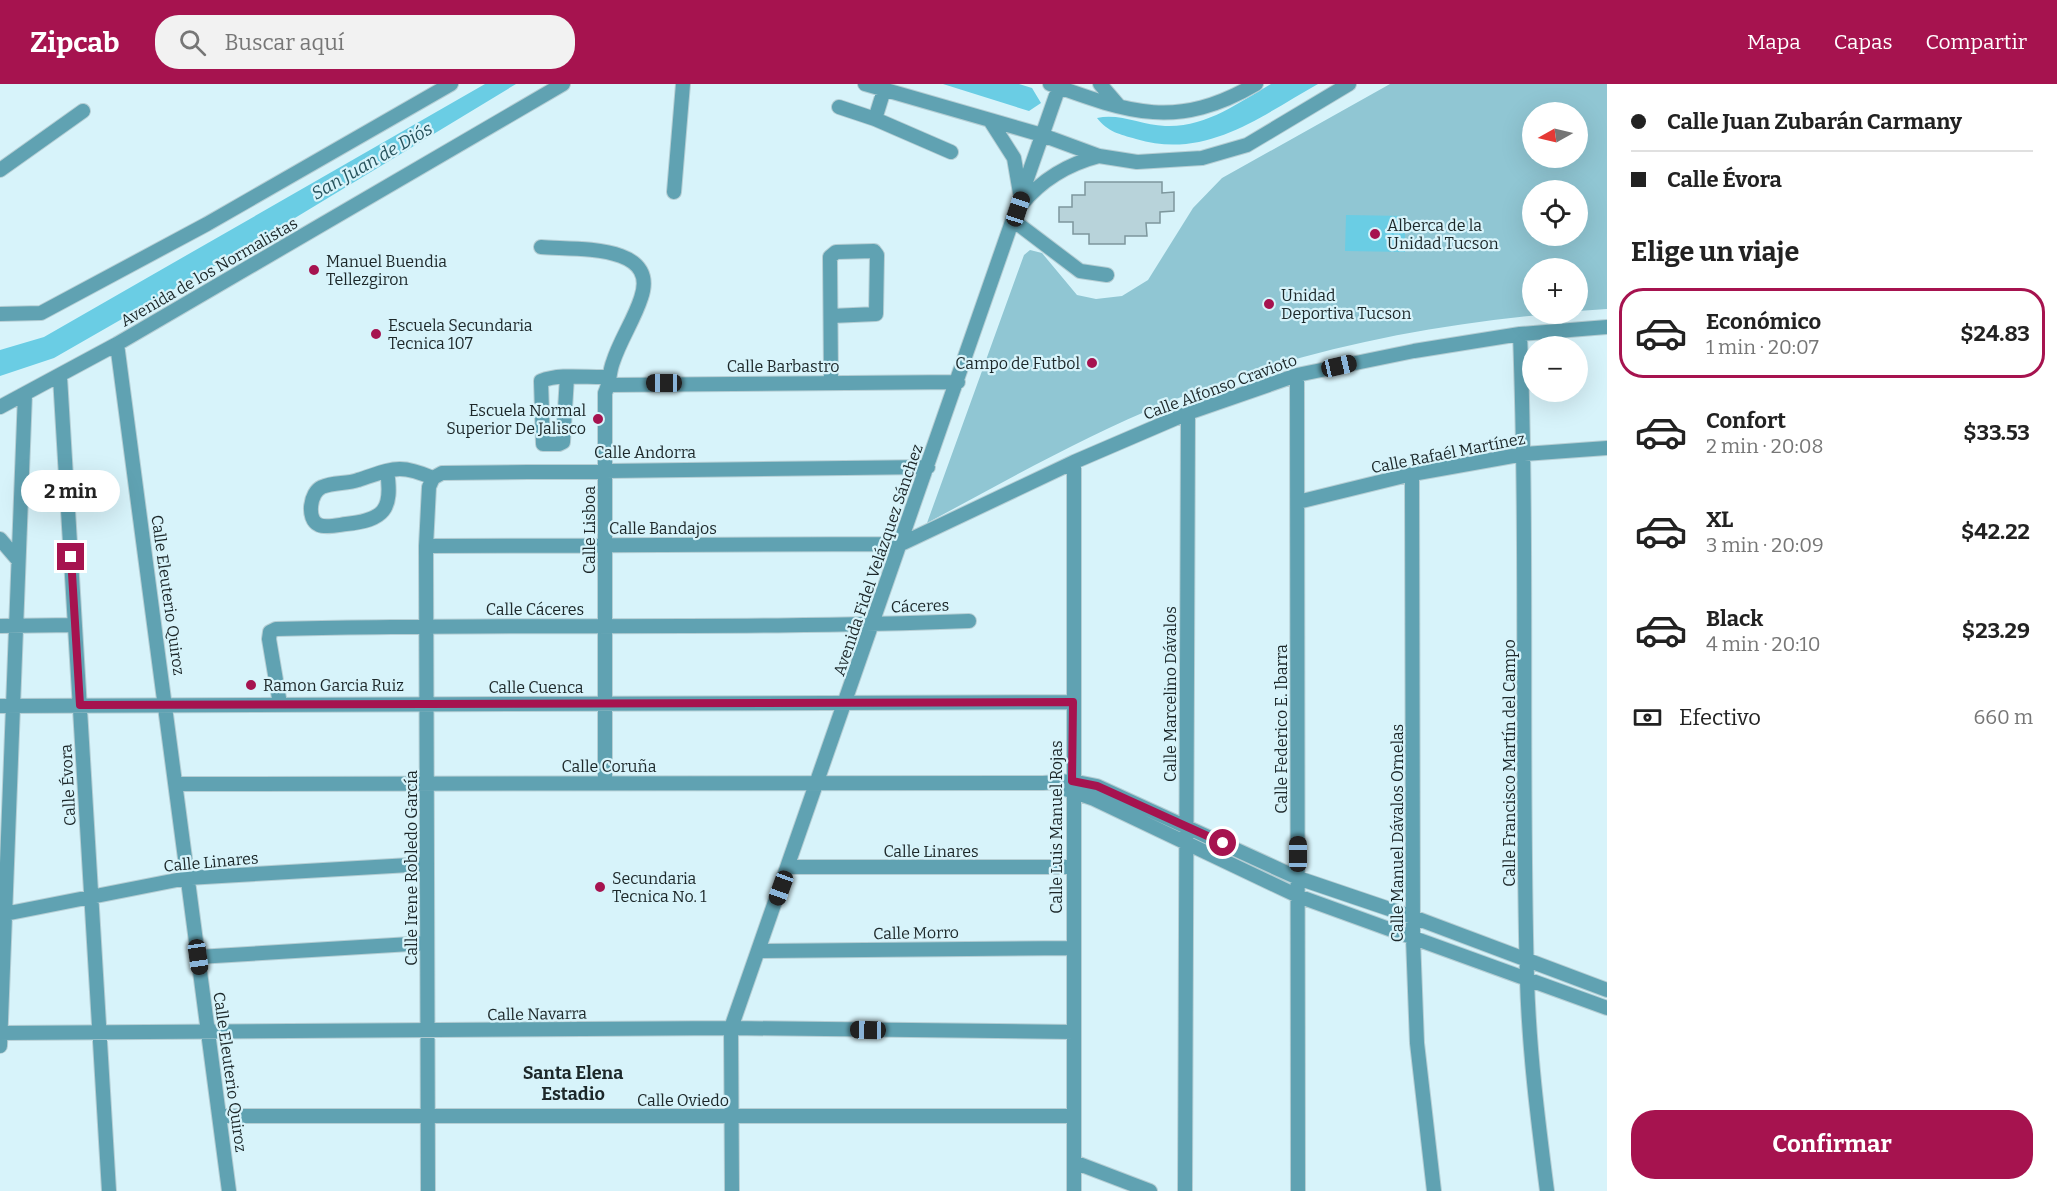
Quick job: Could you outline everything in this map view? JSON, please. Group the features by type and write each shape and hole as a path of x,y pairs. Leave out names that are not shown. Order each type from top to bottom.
{"street":[{"path":"0,314 41,313 207,224 452,84"},
{"name":"Avenida de los Normalistas","path":"0,407 60,377 564,84"},
{"path":"674,192 683,84"},
{"path":"865,84 1042,135 1099,156 1137,162 1202,158 1247,145 1349,84"},
{"path":"1100,84 1120,108"},
{"path":"1056,85 1120,108 1154,115 1192,112 1236,95 1256,84"},
{"name":"Avenida Fidel Velázquez Sánchez","path":"732,1191 732,1028 1016,215 1056,85"},
{"path":"875,119 884,90"},
{"path":"839,107 875,119 951,152"},
{"path":"0,170 83,111"},
{"path":"991,122 1014,158 1019,183 1016,215"},
{"path":"1016,215 1054,175 1076,163 1099,156"},
{"path":"1016,215 1080,271 1107,275"},
{"name":"Calle Lisboa","path":"541,248 620,255 634,261 641,268 645,280 642,297 613,361 605,393 605,783"},
{"path":"831,316 876,314 877,255 874,251 832,253 830,257 831,382"},
{"name":"Calle Alfonso Cravioto","path":"901,544 1074,462 1188,413 1297,375 1381,356 1520,334 1607,327"},
{"name":"Calle Francisco Martín del Campo","path":"1520,334 1524,454 1527,980 1534,1089 1547,1191"},
{"name":"Calle Eleuterio Quiroz","path":"117,344 229,1191"},
{"name":"Calle Federico E. Ibarra","path":"1297,375 1298,1191"},
{"name":"Calle Évora","path":"60,377 109,1191"},
{"name":"Calle Barbastro","path":"567,377 563,442 543,444 542,381 567,377 616,383 958,381"},
{"path":"0,1046 7,706 16,626 25,394"},
{"name":"Calle Marcelino Dávalos","path":"1185,1191 1188,413"},
{"name":"Calle Rafaél Martínez","path":"1298,502 1412,474 1524,454 1607,448"},
{"name":"Calle Luis Manuel Rojas","path":"1074,462 1072,786 1074,1191"},
{"path":"387,471 390,490 387,505 380,516 369,521 325,526 318,525 313,519 311,501 314,493 322,487 355,481 387,471 400,467 411,469 433,478 429,487 426,546"},
{"name":"Calle Andorra","path":"433,478 442,473 605,469 928,467"},
{"name":"Calle Manuel Dávalos Ornelas","path":"1412,474 1413,938 1417,1044 1434,1191"},
{"path":"0,539 18,560"},
{"name":"Calle Bandajos","path":"426,546 901,544"},
{"name":"Calle Irene Robledo García","path":"426,546 428,1191"},
{"name":"Cáceres","path":"873,625 969,621"},
{"path":"0,626 75,625"},
{"name":"Calle Cáceres","path":"280,704 269,639 270,632 276,629 426,625 873,625"},
{"name":"Calle Cuenca","path":"7,706 1073,702"},
{"name":"Calle Coruña","path":"176,784 818,782 1043,783 1072,786"},
{"path":"1072,786 1097,786 1298,878 1413,917 1607,990"},
{"path":"1072,786 1185,844 1298,896 1607,1008"},
{"name":"Calle Linares","path":"3,915 91,895 187,878 427,864"},
{"name":"Calle Linares","path":"789,867 1073,867"},
{"path":"198,957 428,943"},
{"name":"Calle Morro","path":"759,951 1073,948"},
{"name":"Calle Navarra","path":"0,1033 732,1028 1074,1032"},
{"name":"Calle Oviedo","path":"219,1116 1074,1116"},
{"path":"1074,1162 1150,1191"}],"shaded area":[{"name":"Unidad Deportiva Tucson","path":"1390,84 1607,84 1607,309 1588,310 1588,258 1522,258 1522,317 1451,326 1354,344 1212,385 1105,430 927,523 1024,255 1030,250 1042,253 1077,295 1096,299 1122,296 1148,280 1193,208 1222,178"}],"water":[{"name":"San Juan de Diós","path":"485,84 516,84 237,253 54,358 0,376 0,350 44,337"},
{"path":"943,84 1019,84 1032,88 1041,103 1029,111"},
{"path":"1271,84 1318,84 1231,132 1209,140 1186,144 1161,144 1119,134 1097,118 1114,117 1156,125 1180,126 1221,113"},
{"name":"Alberca de la Unidad Tucson","path":"1346,215 1405,216 1405,252 1345,251"}],"building":[{"path":"1085,182 1162,182 1162,193 1174,192 1174,211 1160,212 1160,223 1146,223 1147,236 1125,236 1125,244 1089,244 1089,234 1073,234 1073,222 1059,222 1059,207 1072,207 1072,195 1085,195"}],"place":[{"name":"Alberca de la Unidad Tucson","path":"1375,234"},
{"name":"Manuel Buendia Tellezgiron","path":"314,270"},
{"name":"Unidad Deportiva Tucson","path":"1269,304"},
{"name":"Escuela Secundaria Tecnica 107","path":"376,334"},
{"name":"Campo de Futbol","path":"1092,363"},
{"name":"Escuela Normal Superior De Jalisco","path":"598,419"},
{"name":"Ramon Garcia Ruiz","path":"251,685"},
{"name":"Secundaria Tecnica No. 1","path":"600,887"}],"district":[{"name":"Santa Elena Estadio","path":"573,1083"}],"route":[{"path":"71,557 80,705 1073,702 1072,781 1097,786 1223,843"}]}
